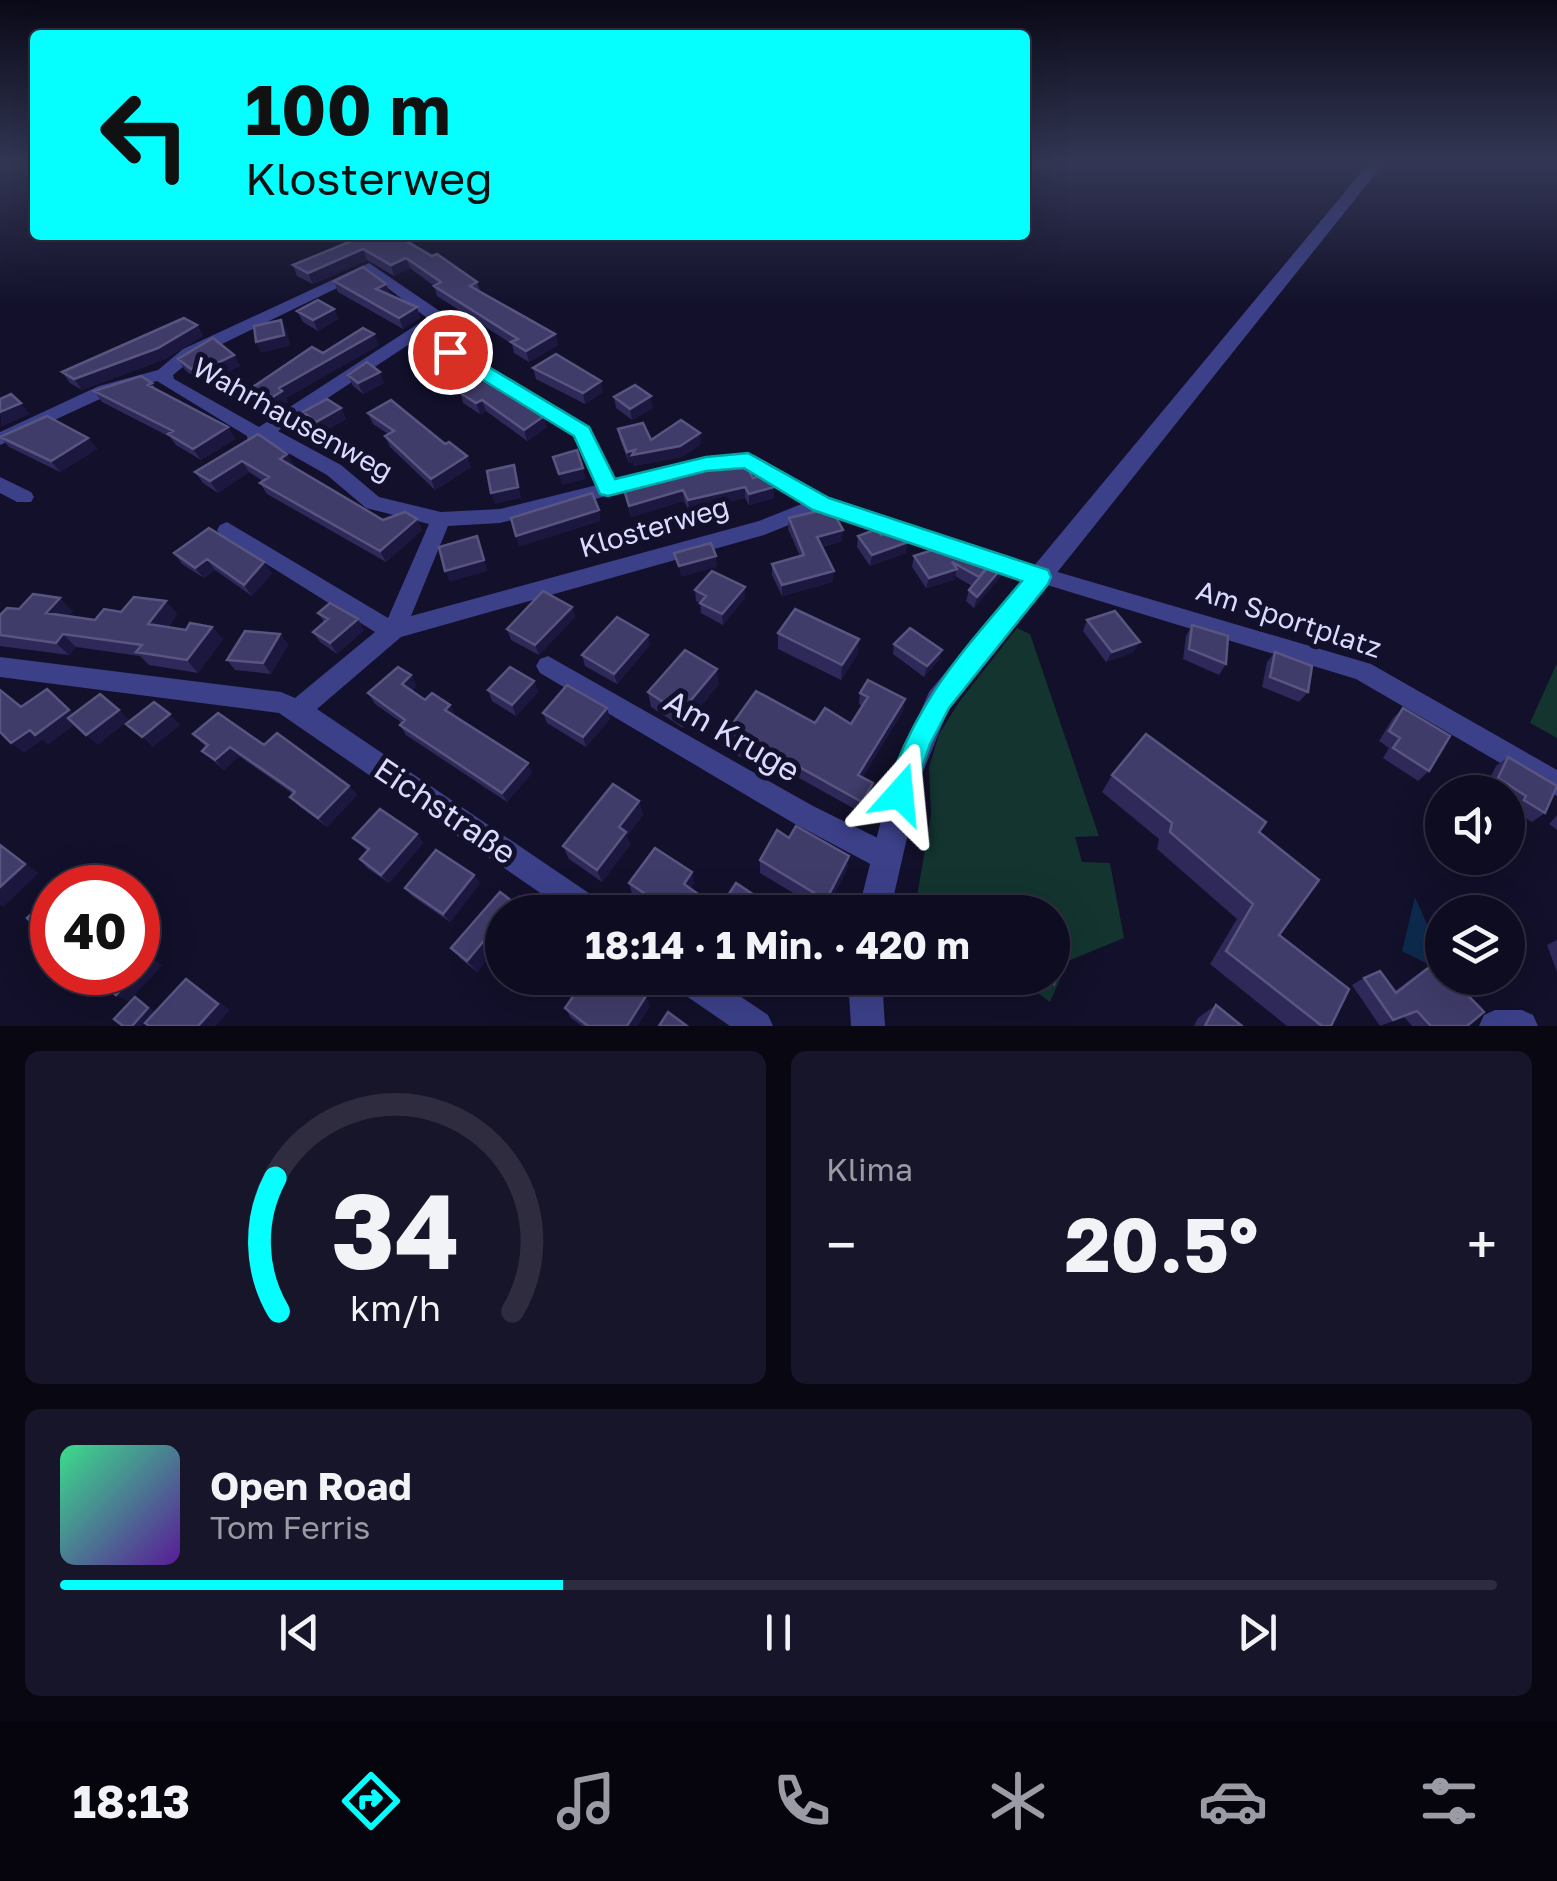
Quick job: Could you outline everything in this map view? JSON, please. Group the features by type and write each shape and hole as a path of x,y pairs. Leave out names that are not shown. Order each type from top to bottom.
{"street":[{"path":"878,895 900,794 917,741 939,700 1338,211"},
{"name":"Wahrhausenweg","path":"418,332 435,315 368,267 188,353 164,374 166,382 252,440 273,436 334,470 373,502 441,519 500,516 706,464 748,460 821,504"},
{"path":"252,440 418,332 582,432 608,488"},
{"path":"0,439 105,390 164,374"},
{"path":"0,484 24,498"},
{"path":"821,504 1039,577"},
{"name":"Klosterweg","path":"394,630 764,527 821,504"},
{"path":"298,710 394,630 441,519"},
{"path":"227,530 373,622 394,630"},
{"name":"Am Sportplatz","path":"1039,577 1363,671 1557,784"},
{"name":"Am Kruge","path":"548,666 886,857"},
{"name":"Eichstraße","path":"0,667 281,704 298,710 567,895"},
{"path":"712,995 758,1026"},
{"path":"866,995 868,1026"},
{"path":"1495,1026 1522,1026"}],"green space":[{"path":"1017,628 1030,634 1099,836 1075,837 1082,862 1110,863 1124,938 1070,960 1070,895 917,895 931,815 929,767 939,734"},
{"path":"1557,663 1557,738 1530,723"}],"water":[{"path":"1415,897 1425,920 1425,962 1402,951"}],"building":[{"path":"354,240 405,240 432,256 437,254 477,282 470,286 555,334 526,351 511,342 518,339 434,286 441,282 406,258 391,265 363,249 308,273 293,265"},
{"path":"363,267 386,284 376,289 417,307 399,318 334,281"},
{"path":"318,300 334,309 313,320 297,311"},
{"path":"184,318 197,325 158,348 74,379 62,372"},
{"path":"281,320 284,335 256,342 254,326"},
{"path":"363,328 374,334 279,388 282,391 260,405 241,395 312,347 323,353"},
{"path":"213,338 234,355 205,369 200,365 191,369 178,359"},
{"path":"431,344 544,416 524,430 482,400 476,403 459,392 467,387 422,359"},
{"path":"556,354 601,381 583,393 533,368"},
{"path":"367,362 380,372 358,383 348,375"},
{"path":"141,376 152,383 148,385 228,427 193,449 168,434 173,431 94,391"},
{"path":"635,385 651,396 630,409 614,397"},
{"path":"11,394 21,403 0,412 0,399"},
{"path":"327,399 341,408 316,422 303,412"},
{"path":"391,400 445,444 449,442 467,456 431,479 385,436 394,431 368,413"},
{"path":"47,416 88,438 51,461 0,437"},
{"path":"681,420 700,433 680,446 632,455 635,450 627,452 618,429 643,423 651,440"},
{"path":"258,434 287,454 280,459 383,520 405,512 417,519 380,551 260,483 269,477 242,461 210,481 195,472"},
{"path":"577,450 583,468 559,474 553,457"},
{"path":"743,460 753,478 767,474 774,487 749,494 745,487 688,500 683,490 629,506 623,486 701,465 703,471"},
{"path":"514,465 518,487 491,493 487,471"},
{"path":"592,493 599,510 516,536 511,518"},
{"path":"831,508 843,530 817,537 834,571 782,585 772,564 804,555 789,518"},
{"path":"209,528 264,562 244,585 207,559 195,568 174,553"},
{"path":"877,529 881,535 893,530 908,542 872,555 858,536"},
{"path":"477,536 484,560 445,571 439,547"},
{"path":"711,543 716,556 679,566 674,553"},
{"path":"942,547 945,552 947,548 988,566 979,577 952,562 957,569 929,578 914,556"},
{"path":"993,561 1005,564 977,597 969,590"},
{"path":"712,571 745,587 722,614 700,603 706,596 695,590"},
{"path":"543,591 572,607 535,645 507,629"},
{"path":"33,594 60,598 46,613 95,620 104,609 121,612 134,597 166,601 148,624 186,630 190,623 212,627 187,660 136,652 142,645 63,634 56,643 0,635 0,615 7,608 19,609"},
{"path":"330,603 358,619 330,643 313,632 328,619 318,613"},
{"path":"795,609 859,639 842,665 778,633"},
{"path":"1115,611 1140,642 1112,652 1087,620"},
{"path":"617,617 648,635 614,674 582,655"},
{"path":"1192,625 1228,636 1226,664 1189,649"},
{"path":"910,628 942,650 927,666 894,644"},
{"path":"245,631 280,634 263,663 227,660"},
{"path":"685,650 717,669 680,713 648,692"},
{"path":"1275,652 1312,666 1308,692 1270,677"},
{"path":"398,667 411,675 402,684 425,700 432,693 450,705 445,710 528,763 502,793 400,725 405,720 368,693"},
{"path":"510,667 534,681 512,705 488,690"},
{"path":"868,680 905,699 858,775 873,783 862,802 767,749 761,758 723,737 756,691 815,723 825,708 851,724 868,697 860,693"},
{"path":"567,685 607,708 583,737 543,713"},
{"path":"47,689 69,710 35,735 30,730 11,743 0,732 0,690 21,707"},
{"path":"100,694 119,710 86,735 68,718"},
{"path":"154,702 170,714 142,737 126,724"},
{"path":"1403,708 1450,736 1429,771 1393,748 1400,738 1389,731"},
{"path":"218,713 264,745 277,733 349,786 318,818 290,797 295,792 230,747 215,760 202,751 208,745 193,734"},
{"path":"1146,734 1266,822 1259,832 1319,880 1279,935 1349,989 1331,1026 1322,1026 1226,951 1253,904 1170,832 1172,823 1112,775"},
{"path":"1508,757 1557,786 1545,813 1525,801 1525,775 1499,775"},
{"path":"613,784 639,801 619,827 626,832 597,870 563,846"},
{"path":"380,809 417,834 381,875 360,859 369,849 353,838"},
{"path":"796,826 849,856 829,895 818,895 760,860 777,830 789,838"},
{"path":"0,845 25,864 0,887"},
{"path":"655,848 692,872 684,884 699,895 647,895 629,883"},
{"path":"436,850 474,875 443,914 405,888"},
{"path":"736,883 754,895 728,895"},
{"path":"485,909 485,939 467,961 451,948"},
{"path":"1380,971 1396,993 1425,971 1425,995 1468,995 1484,1012 1467,1026 1431,1026 1417,1011 1393,1020 1364,978"},
{"path":"186,979 218,1004 198,1026 145,1023"},
{"path":"574,995 646,996 627,1026 588,1026 565,1008"},
{"path":"135,997 148,1008 132,1026 123,1026 114,1019"},
{"path":"1216,1005 1242,1026 1205,1026"},
{"path":"668,1012 687,1026 659,1026"}],"route":[{"path":"450,352 582,432 608,488 706,464 748,460 821,504 1039,577 939,700 917,741 900,794"}]}
